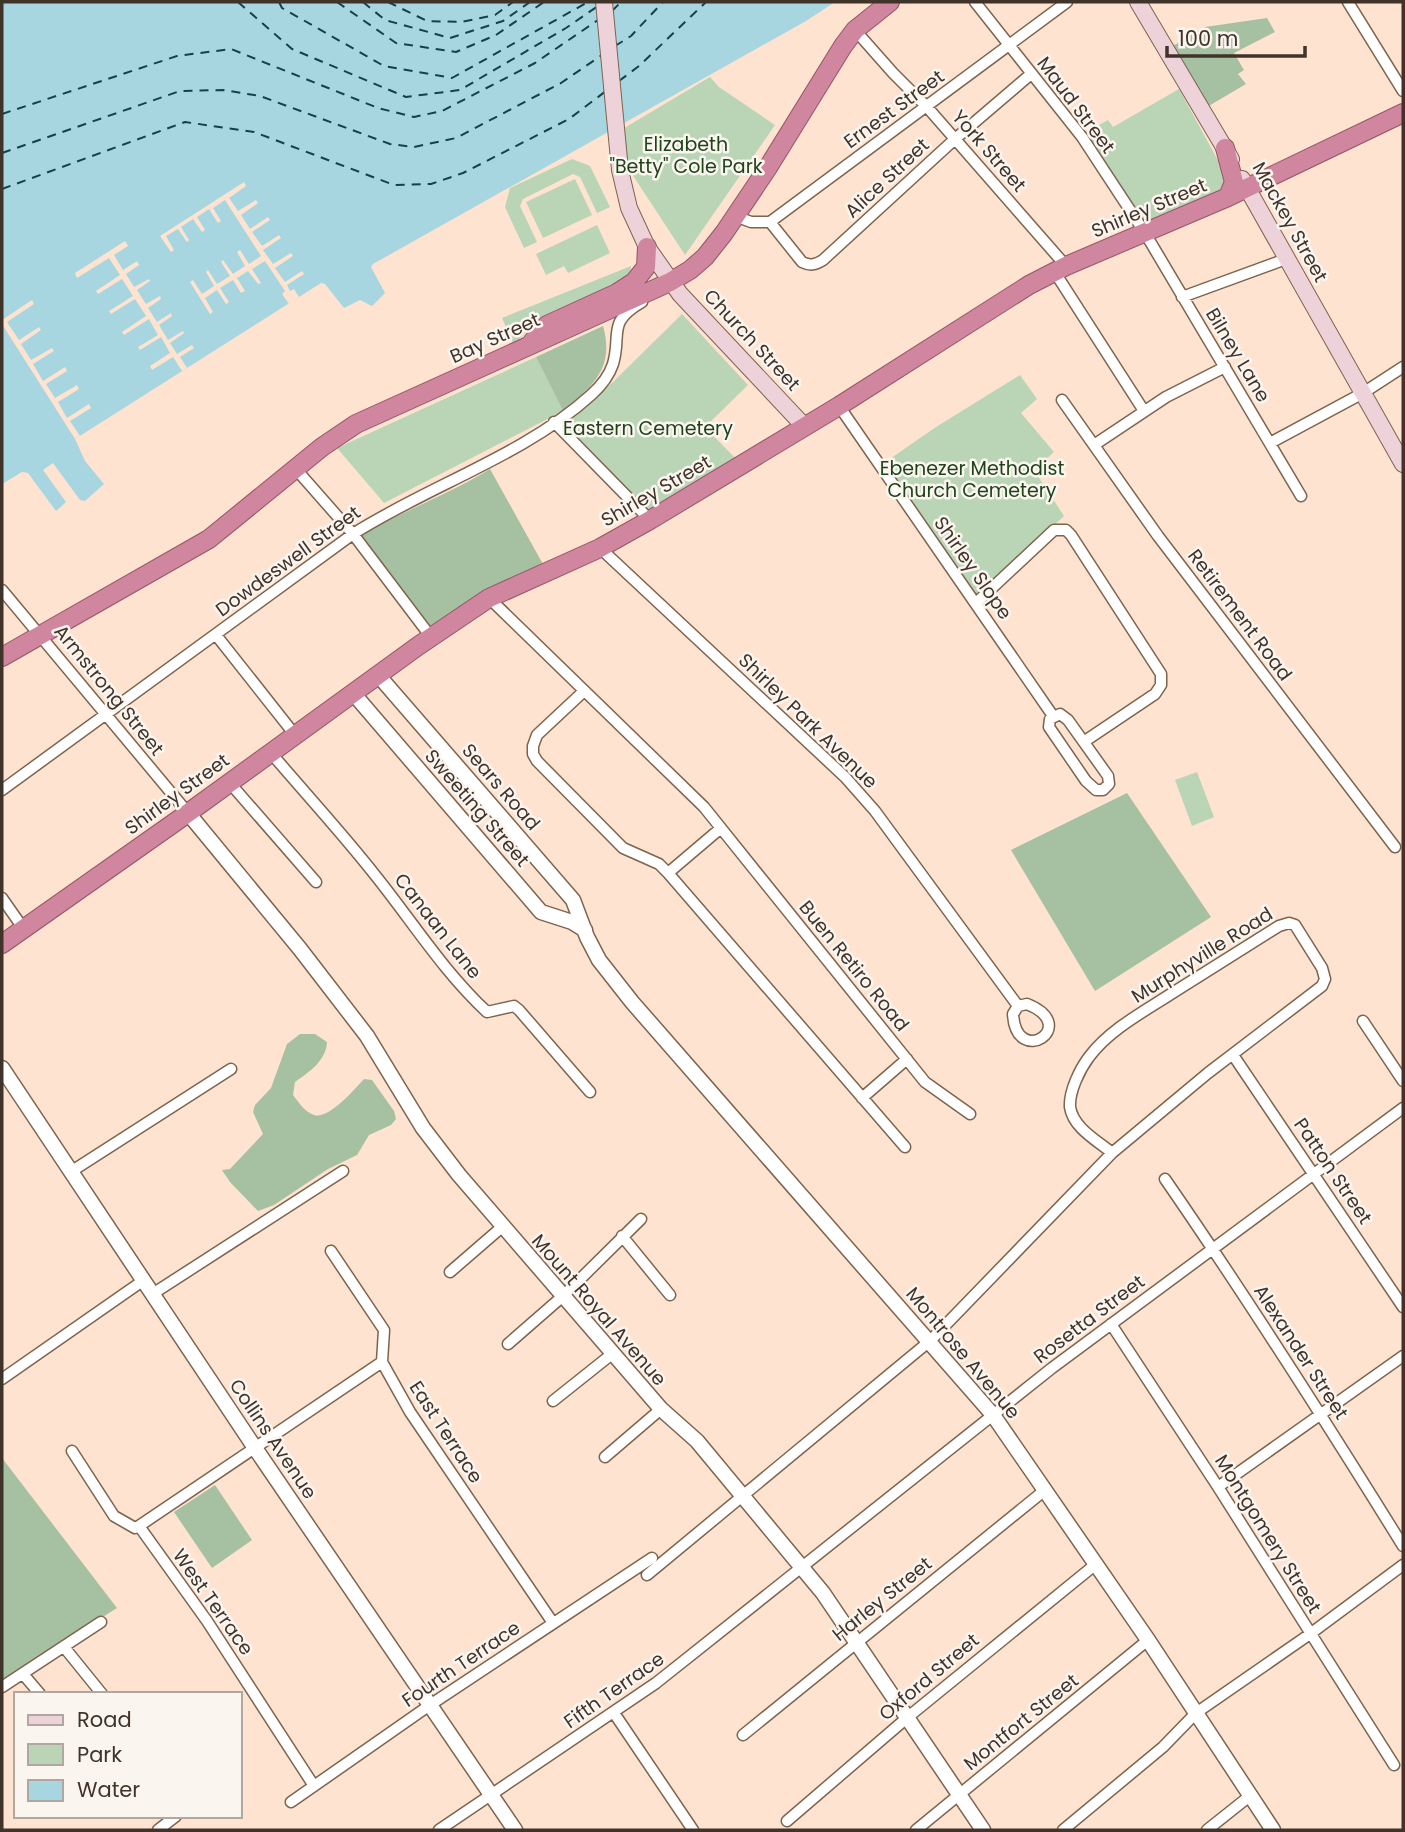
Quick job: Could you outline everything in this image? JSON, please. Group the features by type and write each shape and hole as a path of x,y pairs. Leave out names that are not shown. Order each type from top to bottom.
{"highway":[{"name":"Bay Street","path":"2,657 209,539 295,468 356,424 672,284 705,257 735,216 855,30 890,2"},
{"name":"Shirley Street","path":"2,944 489,598 600,548 650,520 1060,269 1228,197 1403,113"},
{"path":"1225,148 1234,181 1228,197"},
{"path":"527,347 547,325 617,293 634,282 646,267 647,247"}],"main road":[{"name":"Church Street","path":"604,2 620,170 629,208 647,247 672,284 804,426"},
{"name":"Mackey Street","path":"1138,2 1225,148 1403,464"}],"street":[{"name":"Maud Street","path":"975,2 1082,137 1145,233"},
{"name":"Ernest Street","path":"770,222 1068,2"},
{"path":"1348,2 1403,91"},
{"name":"York Street","path":"855,30 955,139 1060,269 1144,411"},
{"name":"Alice Street","path":"770,222 802,262 807,265 823,260 955,139 1031,74"},
{"path":"735,216 751,222 770,222"},
{"name":"Bilney Lane","path":"1145,233 1301,496"},
{"path":"1182,297 1286,259"},
{"name":"Dowdeswell Street","path":"2,790 353,534 382,515 462,477 554,422 591,395 613,364 616,328 622,317 672,284"},
{"path":"1094,445 1166,397 1225,367"},
{"path":"1270,443 1363,393 1403,367"},
{"name":"Retirement Road","path":"1062,400 1158,536 1395,847"},
{"name":"Shirley Slope","path":"839,406 1053,716"},
{"path":"554,422 650,520"},
{"path":"295,468 353,534 432,637"},
{"path":"976,603 1054,530 1066,530 1071,535 1161,674 1162,680 1155,694 1085,741"},
{"name":"Shirley Park Avenue","path":"600,548 845,777 875,811 1018,1006"},
{"name":"Armstrong Street","path":"2,590 188,813"},
{"name":"Buen Retiro Road","path":"489,598 704,807 925,1082 970,1114"},
{"path":"216,635 295,735"},
{"name":"Sears Road","path":"377,675 573,900 585,930"},
{"path":"583,692 537,735 533,754 537,761 623,848 659,864 668,873 905,1147"},
{"name":"Sweeting Street","path":"353,693 541,912 572,922 585,930"},
{"name":"Shirley Slope","path":"1053,716 1065,716 1085,741 1108,776 1109,784 1103,790 1092,788 1052,732 1049,723 1053,716"},
{"name":"Canaan Lane","path":"271,753 374,873 449,973 470,996 487,1012 514,1006 519,1010 590,1092"},
{"path":"229,782 316,881"},
{"name":"Mount Royal Avenue","path":"188,813 300,949 367,1036 423,1128 502,1227 661,1409 697,1441 802,1568 908,1717 983,1830"},
{"path":"668,873 721,828"},
{"path":"2,898 23,929"},
{"name":"Murphyville Road","path":"743,1496 931,1340 1112,1153 1322,986 1325,979 1322,968 1295,925 1284,923 1132,1019 1089,1057 1080,1071 1070,1106 1080,1126 1112,1153"},
{"name":"Montrose Avenue","path":"585,930 599,960 632,1002 811,1208 931,1340 993,1415 1148,1640 1273,1830"},
{"path":"1363,1021 1403,1081"},
{"name":"Patton Street","path":"1233,1055 1403,1307"},
{"path":"862,1098 907,1059"},
{"name":"Collins Avenue","path":"2,1068 255,1448 515,1830"},
{"path":"72,1171 231,1069"},
{"name":"Rosetta Street","path":"802,1568 1111,1324 1403,1108"},
{"path":"154,1293 343,1171"},
{"name":"Alexander Street","path":"1165,1179 1321,1414 1403,1546"},
{"path":"508,1344 563,1296 641,1219"},
{"path":"450,1272 502,1227"},
{"path":"622,1236 670,1295"},
{"name":"East Terrace","path":"331,1251 384,1330 382,1362 410,1412 553,1623"},
{"path":"2,1379 145,1280"},
{"name":"Montgomery Street","path":"1111,1324 1394,1765"},
{"path":"553,1401 612,1354"},
{"path":"1218,1487 1403,1356"},
{"path":"139,1526 382,1362"},
{"path":"604,1457 661,1409"},
{"name":"West Terrace","path":"72,1451 114,1516 135,1528 139,1526 207,1621 314,1786"},
{"name":"Harley Street","path":"743,1735 1045,1490"},
{"path":"647,1575 743,1496"},
{"name":"Fourth Terrace","path":"291,1802 430,1705 652,1558"},
{"name":"Oxford Street","path":"787,1821 908,1717 1096,1564"},
{"path":"1063,1830 1163,1747 1196,1713 1403,1565"},
{"name":"Fifth Terrace","path":"439,1830 614,1713 709,1643 802,1568"},
{"path":"2,1687 101,1622"},
{"name":"Montfort Street","path":"916,1830 1148,1640"},
{"path":"64,1647 100,1692"},
{"path":"23,1674 38,1692"},
{"path":"614,1713 693,1830"},
{"path":"1207,1830 1251,1795"},
{"path":"158,1830 173,1818"}],"green space":[{"path":"1267,18 1275,32 1234,53 1244,70 1238,74 1246,84 1207,107 1171,47 1205,27"},
{"name":"Elizabeth \"Betty\" Cole Park","path":"710,77 719,87 775,125 685,255 628,168 621,130"},
{"path":"1179,89 1226,175 1222,194 1146,227 1086,132 1108,120 1113,127"},
{"path":"572,159 590,166 610,207 597,213 580,177 573,174 523,199 520,206 537,242 524,248 505,207 510,188"},
{"path":"575,179 592,215 543,238 526,202"},
{"path":"597,225 610,253 568,273 564,266 546,275 536,254"},
{"path":"631,266 630,280 535,322 514,345 502,318"},
{"name":"Eastern Cemetery","path":"682,314 748,385 705,427 738,461 652,514 565,424 613,382"},
{"path":"603,326 606,341 604,365 584,393 563,411 536,357"},
{"path":"536,357 563,411 384,503 337,448"},
{"name":"Ebenezer Methodist Church Cemetery","path":"1020,375 1037,399 1021,413 1054,452 1034,470 1064,516 977,597 884,463"},
{"path":"490,469 544,566 433,629 361,535"},
{"path":"1197,772 1214,817 1192,826 1175,780"},
{"path":"1127,793 1211,917 1095,991 1011,850"},
{"path":"300,1034 315,1034 327,1042 320,1060 295,1082 293,1095 305,1109 314,1115 326,1113 341,1103 364,1079 372,1080 394,1111 396,1119 391,1125 369,1135 357,1155 328,1169 274,1205 258,1211 222,1170 230,1169 263,1134 253,1112 255,1105 271,1088 287,1044"},
{"path":"2,1458 117,1608 2,1680"},
{"path":"215,1485 252,1540 212,1568 174,1512"}],"water":[{"path":"2,2 835,2 806,21 373,264 371,267 385,293 372,306 360,300 344,308 325,284 321,283 75,439 85,461 104,484 85,501 80,500 53,463 43,470 66,502 56,511 28,473 22,472 2,484"}],"pier":[{"path":"244,182 246,186 229,198 238,211 256,200 258,203 241,215 250,229 268,217 270,220 252,232 262,246 279,235 281,238 263,250 273,264 291,253 293,256 275,268 285,282 302,271 304,274 287,285 290,291 294,289 299,297 289,304 282,294 285,291 265,261 252,269 261,283 258,284 248,271 237,278 245,291 241,293 233,280 220,288 229,302 226,304 217,290 205,298 213,312 210,314 190,282 193,280 202,294 214,286 206,272 208,270 217,284 230,276 221,262 223,260 233,274 245,266 237,252 240,250 249,264 261,256 225,200 213,208 221,221 218,223 209,209 197,217 205,230 202,232 193,219 181,227 189,240 187,242 178,229 166,236 174,250 171,252 160,236"},
{"path":"125,241 128,246 114,255 123,270 137,261 139,265 126,274 134,287 149,279 150,281 137,290 146,304 160,296 161,299 148,308 157,322 171,313 172,316 159,325 168,340 183,331 184,333 170,343 177,354 192,345 194,348 180,357 187,368 182,371 173,357 152,370 150,366 170,353 161,337 140,350 138,347 158,335 149,319 124,335 122,332 146,316 135,299 111,314 109,311 133,296 122,279 98,294 96,291 120,275 109,258 77,278 75,273"},
{"path":"32,300 34,304 7,322 19,340 39,327 41,330 21,344 31,360 52,348 54,351 33,364 43,381 65,367 67,371 46,384 55,398 77,385 79,389 58,402 67,418 89,404 91,408 70,421 80,436 75,439 2,324 2,320"}],"ferry route":[{"path":"238,2 292,49 406,97 460,90 566,28 598,6"},
{"path":"279,2 282,8 384,66 452,78 588,2"},
{"path":"337,2 396,43 456,52 496,35 544,2"},
{"path":"363,2 385,20 450,38 503,21 530,2"},
{"path":"388,2 427,21 461,22 495,15 513,2"},
{"path":"612,11 621,2"},
{"path":"615,46 631,36 663,2"},
{"path":"619,81 639,66 706,2"},
{"path":"2,114 177,56 231,49 378,108 414,117 442,111 535,63 598,20"},
{"path":"2,153 180,91 223,90 260,96 390,144 414,147 456,138 561,83 602,55"},
{"path":"2,189 185,122 254,132 394,185 431,184 463,173 569,119 606,91"}]}
